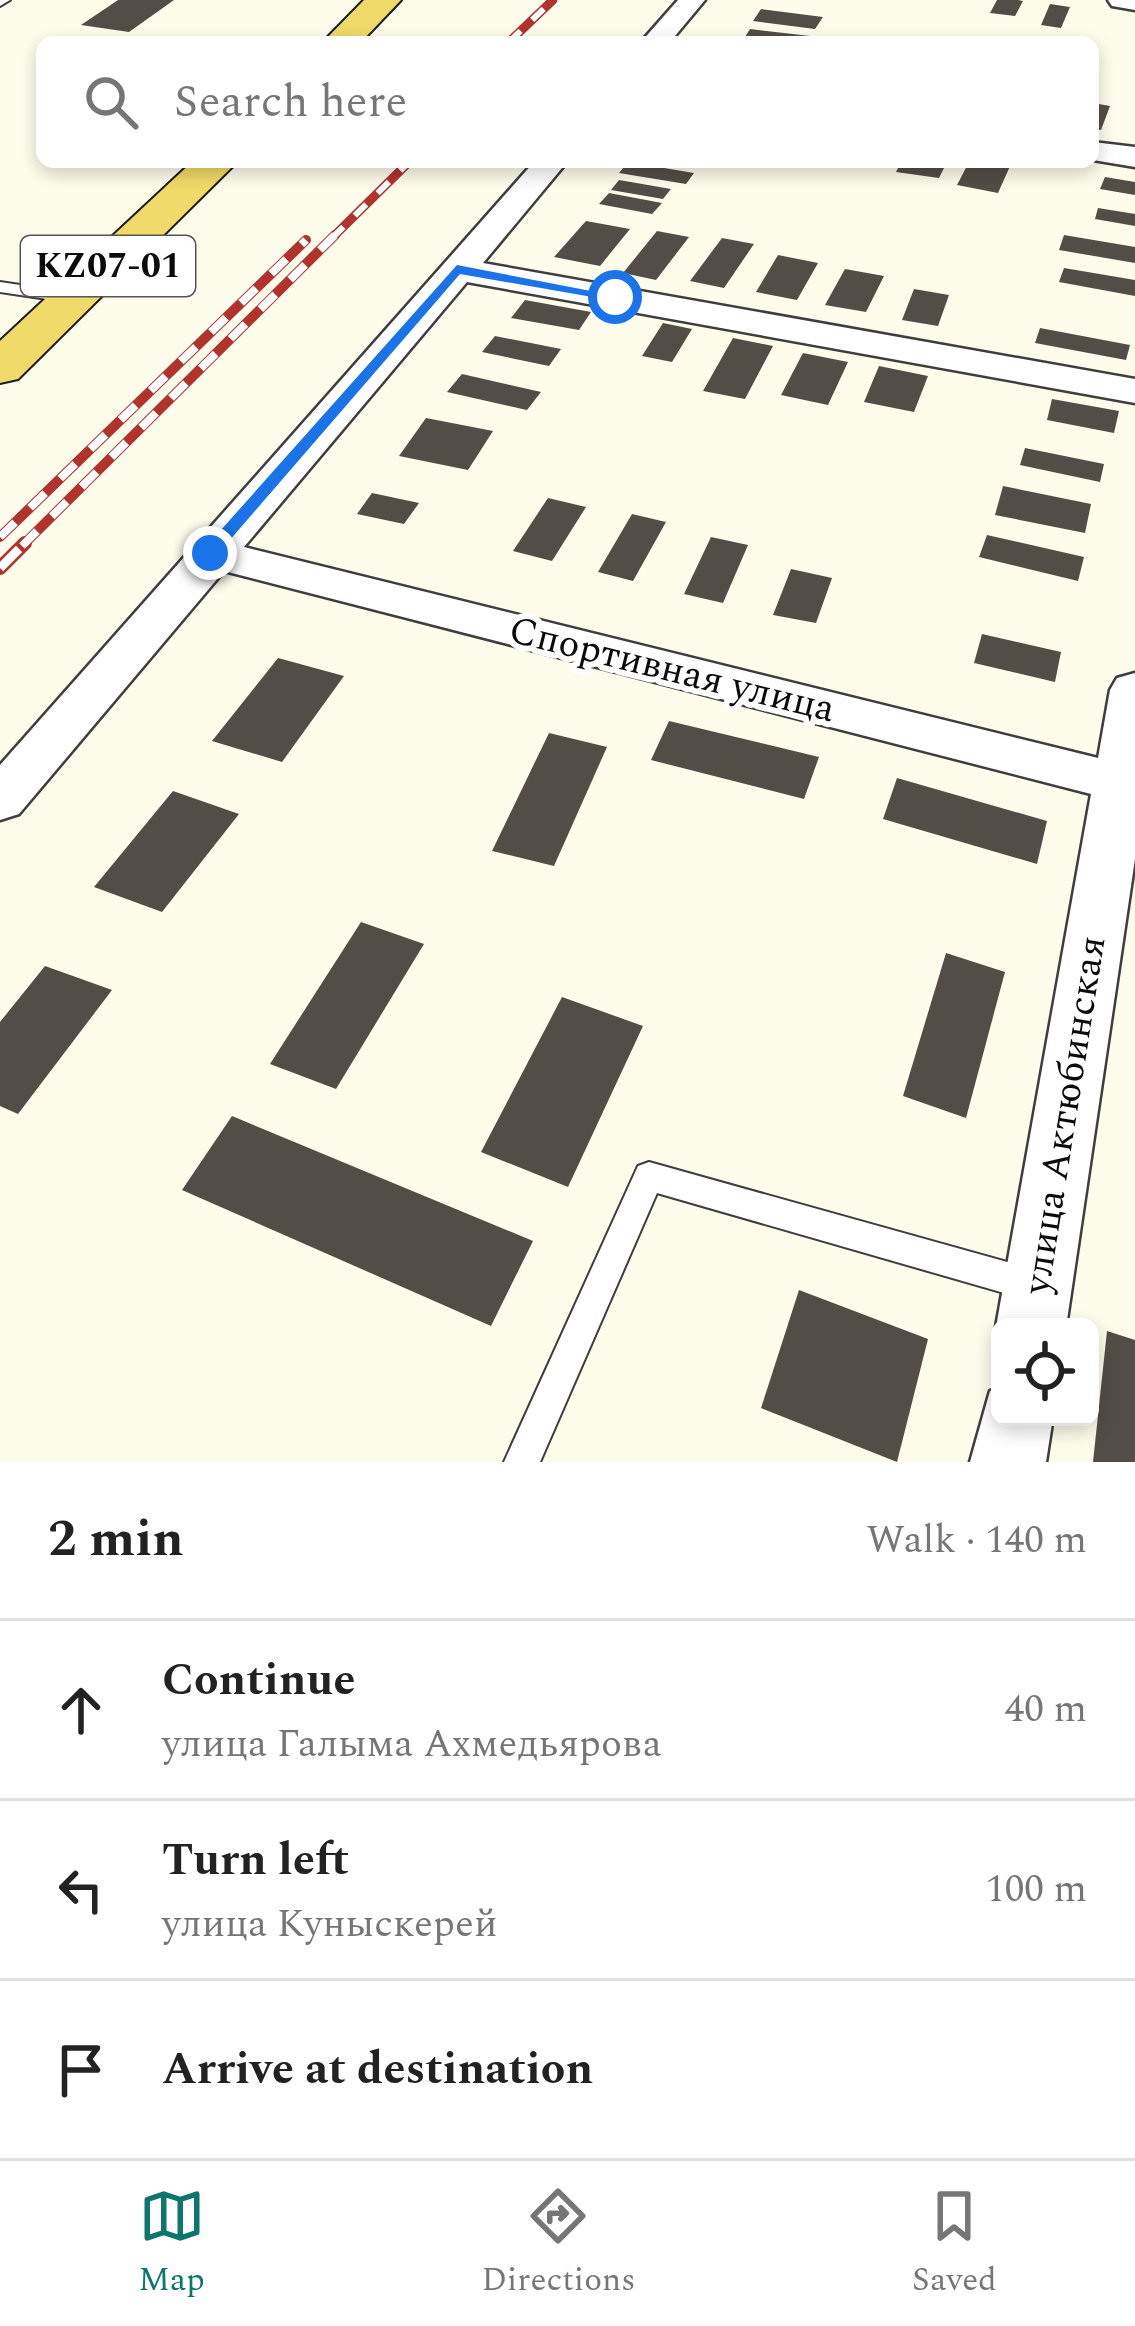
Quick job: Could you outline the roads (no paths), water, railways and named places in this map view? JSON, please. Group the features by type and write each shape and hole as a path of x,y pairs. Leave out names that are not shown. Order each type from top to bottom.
{"main road":[{"path":"347,36 384,0"},
{"name":"KZ07-01","path":"0,368 210,168"}],"street":[{"path":"660,36 692,0"},
{"path":"1121,0 1135,2"},
{"path":"1099,152 1135,158"},
{"path":"0,800 545,168"},
{"path":"457,269 1135,391"},
{"name":"Спортивная улица","path":"210,553 1127,784"},
{"name":"улица Актюбинская","path":"1034,1307 1127,784 1135,690"},
{"path":"1008,1462 1014,1426"}],"lane":[{"path":"0,287 74,298"},
{"path":"522,1462 649,1176 1034,1307"}],"railway":[{"path":"515,36 553,0"},
{"path":"332,238 403,168"},
{"path":"22,546 335,235"},
{"path":"0,537 306,240"},
{"path":"22,546 25,543"},
{"path":"0,568 22,546"}]}
